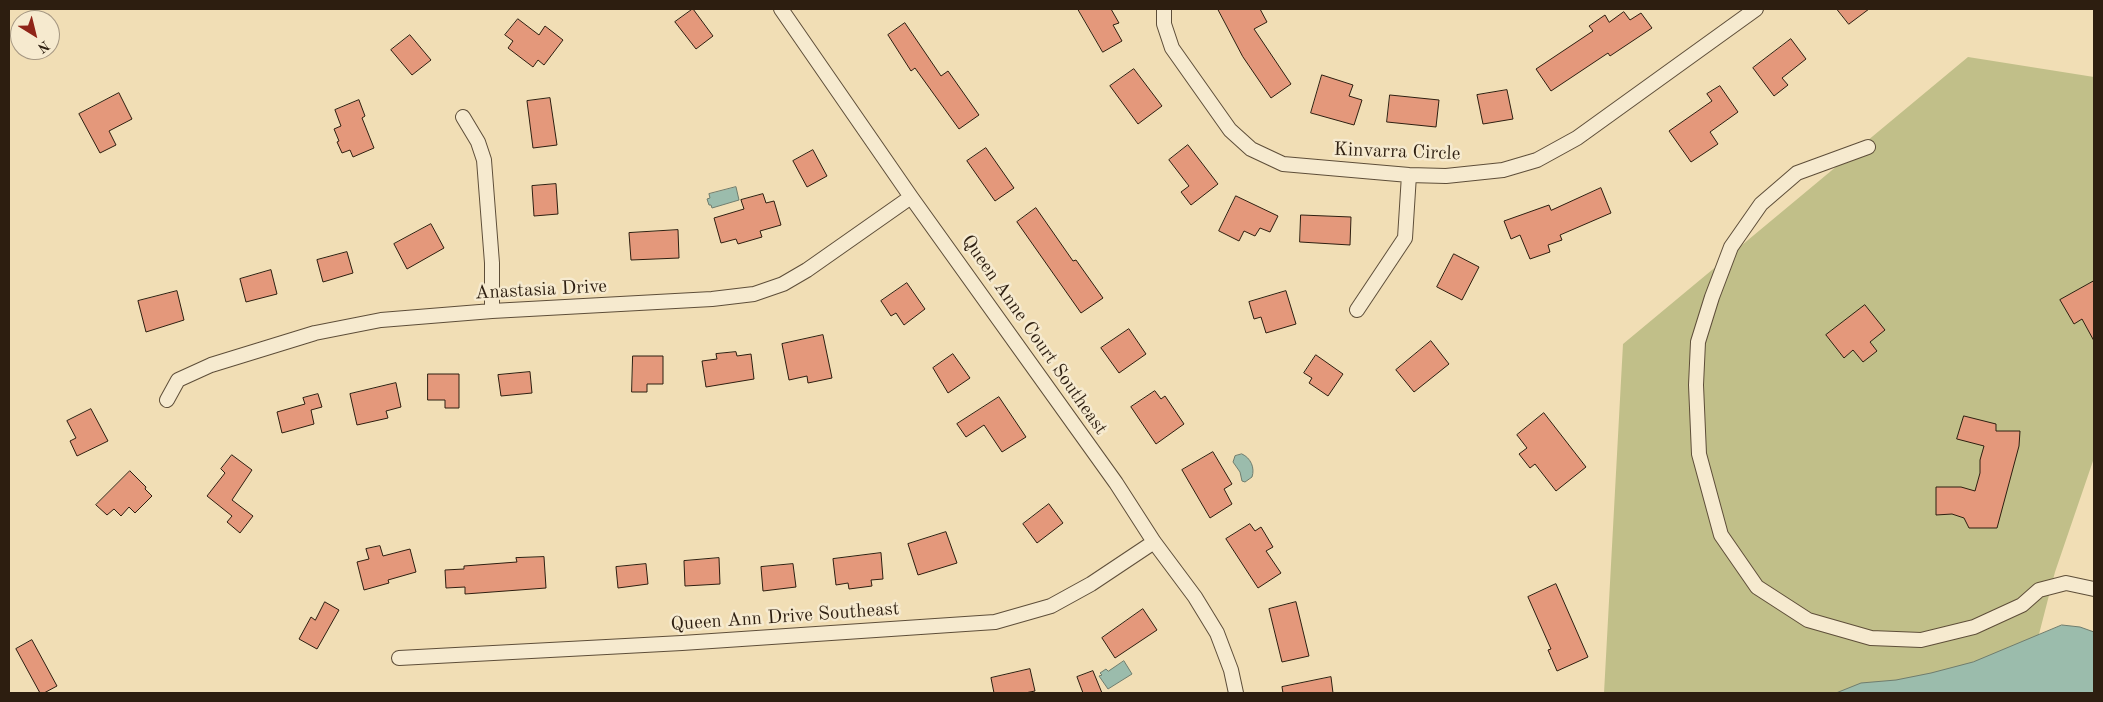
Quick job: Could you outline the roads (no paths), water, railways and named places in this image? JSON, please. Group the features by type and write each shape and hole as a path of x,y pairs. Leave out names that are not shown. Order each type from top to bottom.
{"street":[{"name":"Queen Anne Court Southeast","path":"781,9 911,197 1116,482 1154,542 1195,597 1218,633 1231,670 1236,693"},
{"name":"Kinvarra Circle","path":"1164,9 1164,24 1172,48 1230,130 1251,149 1283,164 1409,175 1446,176 1503,170 1537,160 1577,138 1756,9"},
{"path":"463,117 478,142 484,160 492,256 492,311"},
{"path":"1868,147 1797,173 1761,204 1731,247 1712,297 1698,342 1699,454 1721,535 1756,587 1808,620 1871,638 1921,640 1974,627 2022,605 2039,590 2066,583 2094,590"},
{"path":"1357,310 1406,238 1409,175"},
{"name":"Anastasia Drive","path":"167,400 178,380 202,369 315,333 381,320 492,311 683,301 754,294 783,284 807,270 911,197"},
{"name":"Queen Ann Drive Southeast","path":"398,658 682,643 995,622 1051,606 1091,584 1154,542"}]}
